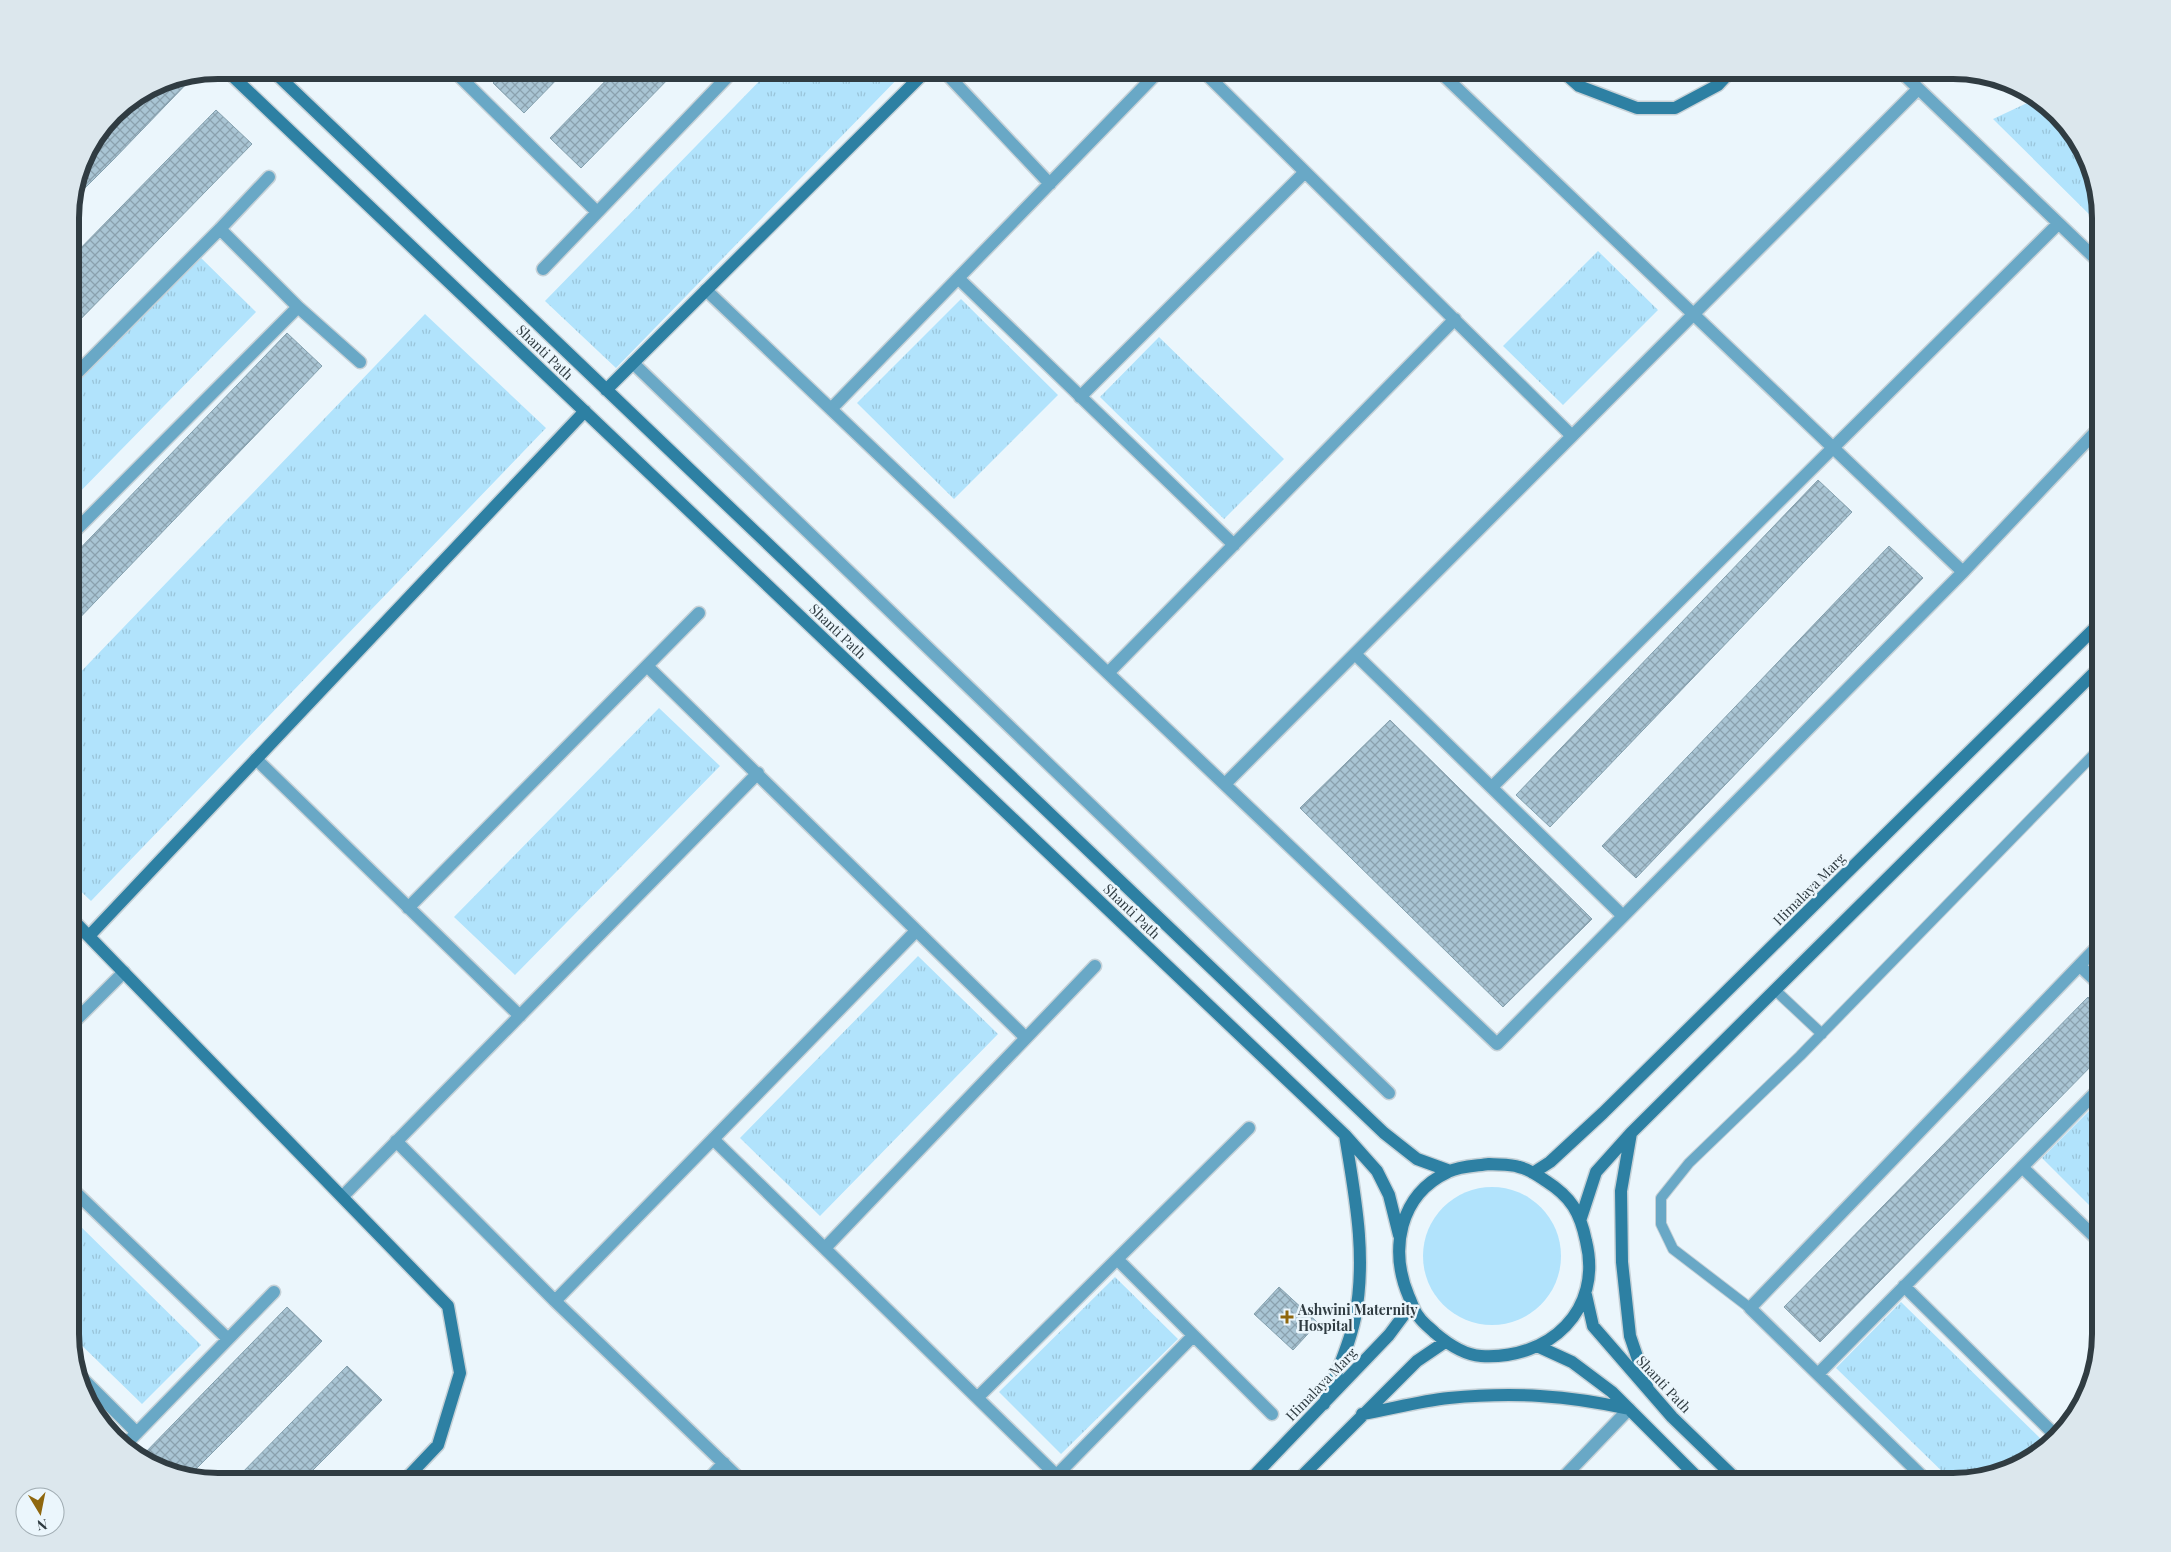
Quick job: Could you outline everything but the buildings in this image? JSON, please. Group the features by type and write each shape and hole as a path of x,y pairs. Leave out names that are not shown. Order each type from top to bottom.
{"main road":[{"name":"Shanti Path","path":"235,79 1346,1135 1377,1171 1389,1195 1399,1235"},
{"name":"Shanti Path","path":"281,79 1384,1133 1417,1159 1450,1171"},
{"path":"606,390 918,79"},
{"path":"1572,79 1579,86 1637,108 1674,108 1718,85 1724,79"},
{"path":"89,936 585,412"},
{"name":"Himalaya Marg","path":"1533,1172 1550,1162 1604,1113 2092,631"},
{"path":"1581,1218 1596,1172 1632,1133 2092,675"},
{"path":"79,926 448,1306 460,1373 438,1445 412,1473"},
{"path":"1632,1133 1622,1191 1622,1262 1630,1336 1648,1389"},
{"path":"1324,1404 1346,1349 1355,1319 1362,1278 1357,1204 1346,1135"},
{"path":"1489,1164 1517,1166 1533,1172 1567,1196 1581,1218 1591,1261 1586,1296 1559,1334 1537,1346 1510,1354 1481,1356 1468,1353 1445,1342 1418,1316 1398,1263 1399,1235 1406,1211 1416,1196 1433,1180 1450,1171 1489,1164"},
{"name":"Shanti Path","path":"1586,1296 1593,1326 1648,1389 1730,1473"},
{"name":"Himalaya Marg","path":"1257,1473 1389,1335 1412,1304"},
{"path":"1305,1473 1417,1361 1445,1342"},
{"path":"1537,1346 1572,1362 1612,1392 1693,1473"},
{"path":"1362,1414 1448,1398 1517,1394 1582,1399 1629,1409"}],"street":[{"path":"543,269 725,79"},
{"path":"951,79 1050,184"},
{"path":"831,409 1151,79"},
{"path":"1211,79 1572,436"},
{"path":"1447,79 1963,572"},
{"path":"1907,79 2092,256"},
{"path":"464,80 598,212"},
{"path":"1225,784 1918,89"},
{"path":"1080,397 1305,172"},
{"path":"79,371 269,177"},
{"path":"1492,787 2058,224"},
{"path":"220,229 298,307 360,362"},
{"path":"958,278 1234,545"},
{"path":"706,290 1109,672 1497,1044 1963,572 2092,436"},
{"path":"79,527 298,307"},
{"path":"1109,672 1455,319"},
{"path":"633,363 1389,1093"},
{"path":"408,908 699,613"},
{"path":"1355,654 1624,916"},
{"path":"646,666 758,773 1026,1038"},
{"path":"256,760 520,1016"},
{"path":"343,1196 758,773"},
{"path":"556,1301 916,931"},
{"path":"1919,1473 1750,1308 2092,953"},
{"path":"825,1248 1095,966"},
{"path":"2080,966 2092,977"},
{"path":"79,1017 124,972"},
{"path":"1818,1374 2092,1095"},
{"path":"978,1397 1249,1128"},
{"path":"713,1138 978,1397 1048,1473"},
{"path":"396,1141 556,1301 733,1473"},
{"path":"2022,1167 2092,1234"},
{"path":"79,1196 228,1339"},
{"path":"1117,1259 1272,1414"},
{"path":"1904,1286 2052,1432"},
{"path":"129,1441 274,1292"},
{"path":"1058,1473 1192,1336"},
{"path":"88,1385 136,1433"},
{"path":"1568,1473 1629,1409"},
{"path":"715,1473 724,1463"}],"lane":[{"path":"1750,1308 1673,1249 1661,1224 1661,1198 1689,1163 1822,1034 2092,755"},
{"path":"1775,990 1822,1034"}],"green space":[{"path":"761,79 897,79 616,368 545,301"},
{"path":"2030,102 2058,126 2069,141 2085,173 2090,191 2092,217 1993,119"},
{"path":"1598,251 1658,310 1563,405 1503,346"},
{"path":"197,254 256,312 79,493 79,373"},
{"path":"961,299 1058,395 954,499 857,403"},
{"path":"425,314 546,428 91,901 79,890 79,674"},
{"path":"1159,337 1284,459 1224,519 1100,397"},
{"path":"659,708 720,766 515,975 454,917"},
{"path":"918,956 998,1034 820,1216 740,1138"},
{"path":"2092,1108 2092,1208 2042,1158"},
{"path":"1492,1187 1518,1192 1541,1207 1556,1230 1561,1256 1556,1282 1541,1305 1518,1320 1492,1325 1466,1320 1443,1305 1428,1282 1423,1256 1428,1230 1443,1207 1466,1192"},
{"path":"79,1225 201,1345 142,1404 79,1343"},
{"path":"1115,1277 1178,1339 1061,1454 999,1392"},
{"path":"1901,1302 2043,1441 2006,1463 1971,1472 1944,1473 1836,1368"}],"place":[{"name":"Ashwini Maternity Hospital","path":"1287,1317"}]}
